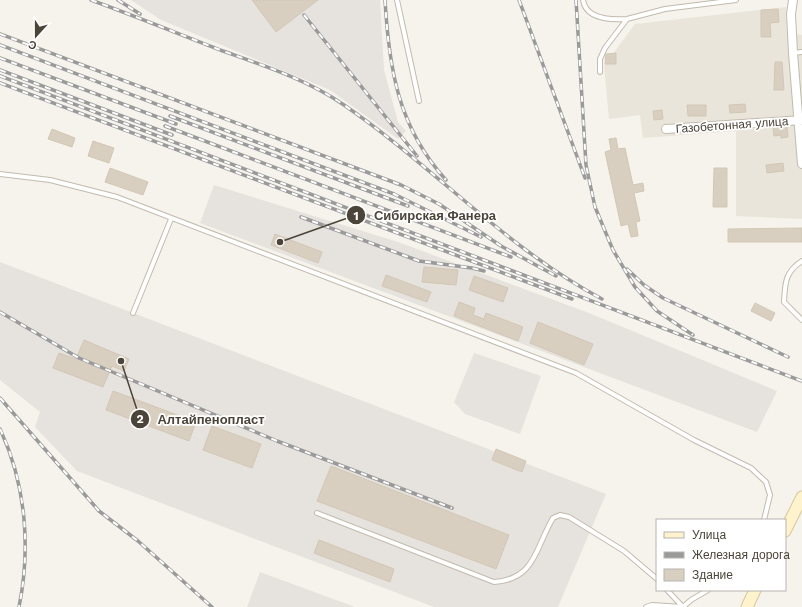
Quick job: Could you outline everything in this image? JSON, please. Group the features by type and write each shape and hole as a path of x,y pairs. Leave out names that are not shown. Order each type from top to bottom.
{"main road":[{"path":"786,529 802,496"},
{"path":"747,607 755,591"}],"street":[{"name":"Газобетонная улица","path":"793,0 791,14 793,53 800,120 802,164"},
{"name":"Газобетонная улица","path":"666,129 800,120"}],"lane":[{"path":"398,0 420,101"},
{"path":"583,0 587,10 594,15 604,18 627,19 665,9 736,0"},
{"path":"600,72 600,59 605,48 627,19"},
{"path":"793,53 802,52"},
{"path":"0,174 50,180 117,197 171,219 576,373 694,440 751,468 766,482 770,495 764,519"},
{"path":"133,313 171,219"},
{"path":"802,261 793,267 784,282 784,302 802,320"},
{"path":"317,513 494,582 508,581 523,574 533,562 553,518 560,515 569,517 624,551 656,579"},
{"path":"668,591 683,607"},
{"path":"646,607 652,605 683,607 691,600 706,591"}],"shaded area":[{"path":"131,0 380,0 384,70 398,122 406,131 398,139 330,90 161,20"},
{"path":"786,7 787,33 802,35 802,219 736,216 736,131 643,138 640,115 609,119 604,66 635,24"},
{"path":"214,185 398,242 589,313 777,391 757,432 200,223"},
{"path":"0,262 606,494 558,607 434,607 77,471 35,427 40,412 0,380"},
{"path":"474,353 541,376 520,434 465,414 454,402"},
{"path":"260,572 355,607 247,607"}],"building":[{"path":"252,0 318,0 276,32"},
{"path":"778,9 779,22 770,23 771,37 761,37 761,10"},
{"path":"616,53 616,64 605,64 606,54"},
{"path":"775,62 782,62 784,90 774,90"},
{"path":"745,104 746,112 730,113 729,105"},
{"path":"687,105 706,105 706,116 688,116"},
{"path":"662,110 663,119 654,120 653,111"},
{"path":"787,126 788,137 781,138 781,135 774,136 773,127"},
{"path":"52,129 75,138 72,147 48,139"},
{"path":"616,138 618,149 625,148 633,185 643,183 644,191 634,193 640,221 636,222 638,236 631,237 628,224 621,226 605,152 611,150 609,139"},
{"path":"93,141 114,148 109,163 88,156"},
{"path":"783,163 784,171 767,173 766,165"},
{"path":"110,168 148,182 143,195 105,182"},
{"path":"714,168 727,168 727,207 713,207"},
{"path":"802,228 802,242 728,242 728,229"},
{"path":"275,234 322,252 318,263 271,245"},
{"path":"424,267 458,270 456,285 422,282"},
{"path":"386,275 431,292 427,302 382,286"},
{"path":"474,276 508,288 503,302 469,290"},
{"path":"459,302 475,308 473,315 484,319 486,313 523,327 518,341 454,316"},
{"path":"755,303 775,313 771,321 751,311"},
{"path":"538,322 593,344 584,365 530,343"},
{"path":"84,340 129,359 124,371 112,366 103,387 53,368 59,353 76,359"},
{"path":"113,391 196,422 189,441 106,410"},
{"path":"212,426 261,444 252,468 203,450"},
{"path":"496,449 526,461 522,472 492,460"},
{"path":"331,466 509,535 496,569 317,501"},
{"path":"319,540 394,569 390,582 314,553"}],"railway":[{"path":"91,0 286,74 330,96 377,129 470,206 534,256 567,279 602,299"},
{"path":"118,0 140,14"},
{"path":"385,0 389,50 399,96 417,139 430,160 446,180"},
{"path":"519,0 585,178"},
{"path":"576,0 586,165 595,207 613,250 635,287 657,311 693,335"},
{"path":"304,15 417,156"},
{"path":"0,34 401,185 439,204 501,246 556,276"},
{"path":"0,45 394,194 481,237"},
{"path":"0,58 176,124"},
{"path":"0,70 172,135"},
{"path":"0,76 802,381"},
{"path":"0,83 572,299"},
{"path":"170,116 408,206"},
{"path":"165,126 511,257"},
{"path":"301,217 419,261 484,271"},
{"path":"627,269 644,285 663,298 788,357"},
{"path":"0,312 79,358 277,441 452,508"},
{"path":"0,398 99,511 138,541 212,607"},
{"path":"0,429 16,472 24,516 25,562 19,607"}],"place":[{"name":"Сибирская Фанера","path":"280,242"},
{"name":"Алтайпенопласт","path":"121,361"}]}
